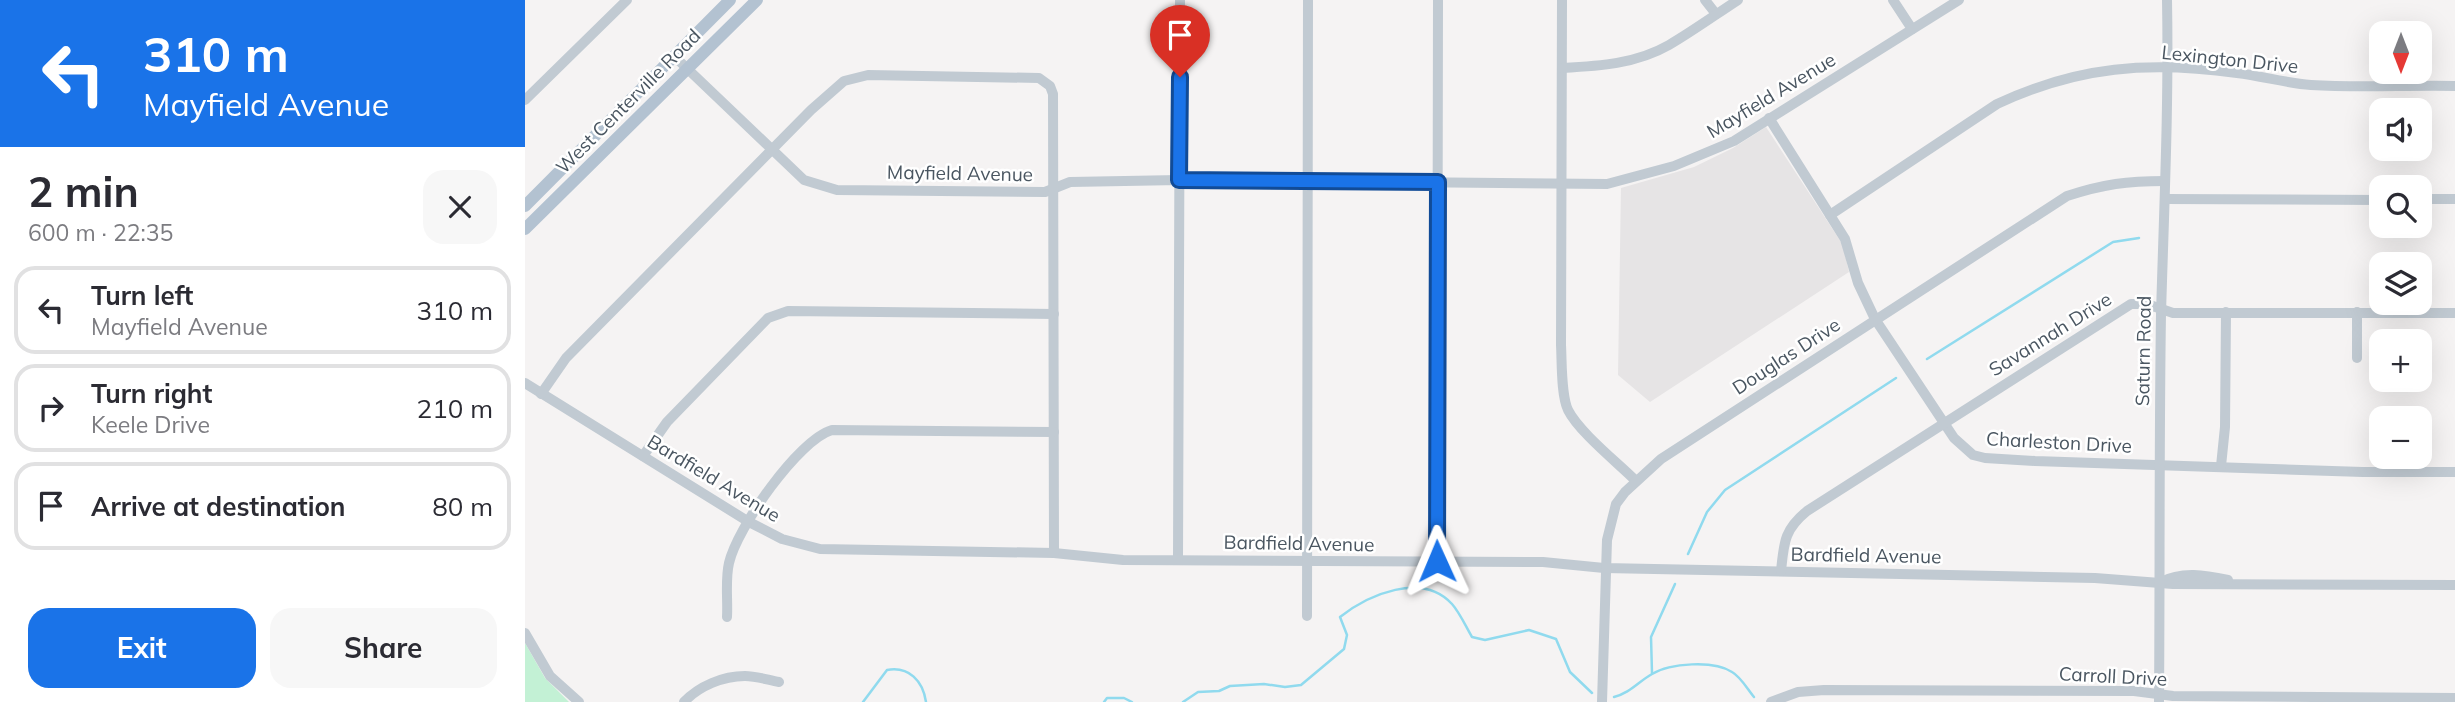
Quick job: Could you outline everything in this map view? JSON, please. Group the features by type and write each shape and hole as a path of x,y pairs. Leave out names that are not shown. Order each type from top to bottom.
{"main road":[{"name":"West Centerville Road","path":"525,206 730,0"},
{"name":"West Centerville Road","path":"527,224 757,0"}],"street":[{"path":"525,100 628,0"},
{"path":"1178,559 1180,0"},
{"path":"1307,616 1308,0"},
{"path":"1437,561 1438,0"},
{"path":"1562,0 1562,345 1568,410 1636,481"},
{"path":"1705,0 1716,14"},
{"path":"1562,68 1601,66 1639,58 1667,46 1738,0"},
{"path":"1893,0 1912,29"},
{"name":"Mayfield Avenue","path":"674,57 804,180 828,189 1045,192 1070,182 1179,180 1607,184 1644,176 1704,155 1734,141 1959,0"},
{"name":"Saturn Road","path":"2159,698 2158,465 2169,68 2167,0"},
{"name":"Lexington Drive","path":"1830,215 1997,104 2027,90 2093,72 2169,68 2239,73 2311,85 2455,86"},
{"path":"541,394 566,358 844,81 856,76 1039,78 1050,86 1053,94 1054,553"},
{"name":"Charleston Drive","path":"1769,118 1845,239 1858,283 1875,319 1954,438 1973,455 1985,458 2158,465 2363,472 2455,472"},
{"name":"Douglas Drive","path":"1602,702 1604,568 1607,540 1616,505 1636,481 1661,459 2067,196 2097,186 2125,181 2165,181"},
{"path":"2165,199 2369,200"},
{"path":"2432,199 2455,199"},
{"name":"Savannah Drive","path":"1781,571 1784,542 1791,524 1807,511 2131,304 2147,304 2173,313 2455,313"},
{"path":"643,456 667,422 768,318 789,311 846,310 1054,314"},
{"path":"2357,312 2357,358"},
{"path":"2221,466 2225,427 2226,313"},
{"name":"Bardfield Avenue","path":"525,383 749,522 782,539 820,549 1054,553 1123,560 1543,562 1604,568 2246,584 2455,585"},
{"path":"727,617 728,565 734,548 770,486 820,433 832,429 1054,432"},
{"path":"525,633 550,676 579,702"},
{"path":"684,702 710,683 745,676 779,682"},
{"name":"Carroll Drive","path":"1771,702 1798,692 1837,690 2134,691 2159,698 2241,700 2455,698"}],"shaded area":[{"path":"1766,127 1843,245 1849,272 1650,402 1618,375 1621,188 1694,167 1733,148"}],"green space":[{"path":"525,643 545,678 569,702 525,702"}],"waterway":[{"path":"1927,359 2113,242 2139,238"},
{"path":"1688,554 1707,512 1725,490 1896,378"},
{"path":"1652,673 1651,637 1675,584"},
{"path":"1183,702 1198,692 1219,691 1230,686 1301,685 1344,649 1347,635 1340,617 1365,601 1395,590 1411,588 1440,594 1452,604 1472,637 1485,640 1529,630 1556,639 1570,672 1592,693"},
{"path":"1614,697 1625,693 1660,670 1692,664 1704,664 1732,672 1754,697"},
{"path":"863,702 887,670 895,669 914,677 922,688 926,702"},
{"path":"1104,702 1107,698 1124,698 1132,702"}],"route":[{"path":"1180,77 1179,180 1438,182 1437,561"}]}
